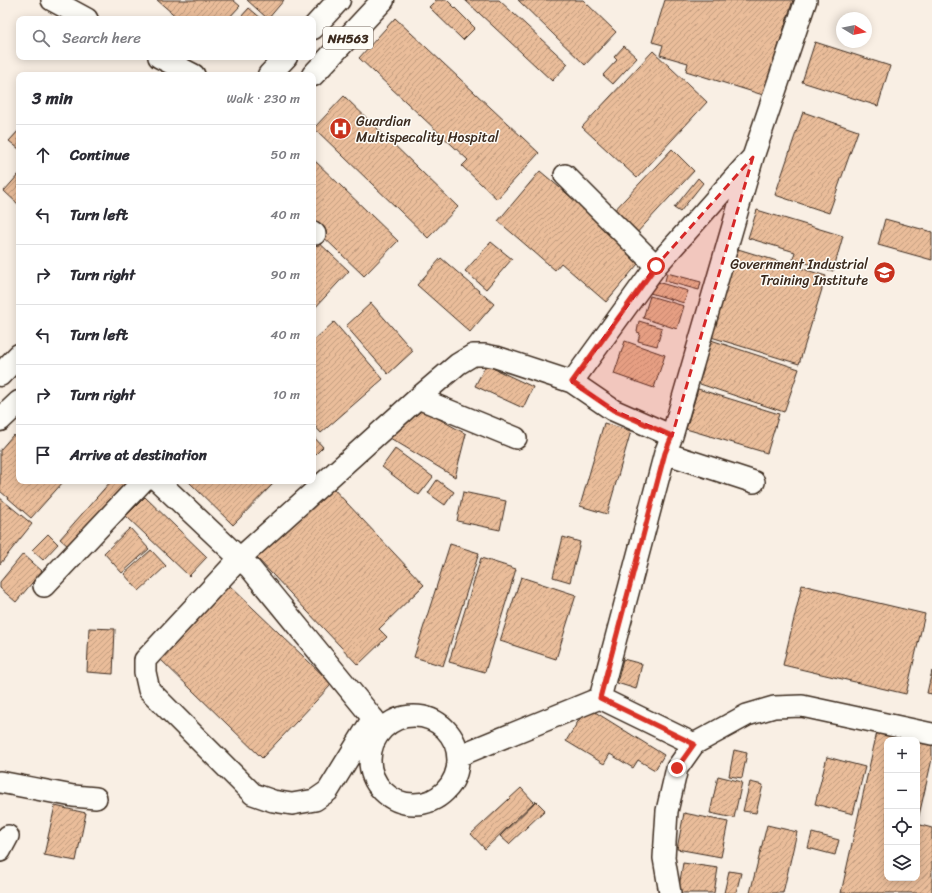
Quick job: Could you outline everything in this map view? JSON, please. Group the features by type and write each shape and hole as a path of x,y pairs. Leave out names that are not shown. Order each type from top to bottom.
{"highway":[{"name":"NH563","path":"316,72 383,0"},
{"name":"NH563","path":"316,24 335,1"},
{"path":"272,72 283,60"},
{"path":"0,375 16,358"},
{"path":"0,420 16,405"}],"street":[{"path":"600,698 669,444 753,157 806,0"},
{"path":"59,4 81,16"},
{"path":"166,60 188,72"},
{"path":"572,382 656,266 753,157"},
{"path":"565,175 656,266"},
{"path":"377,724 369,761 373,778 383,792 398,802 415,804 432,800 446,790 455,775 458,756 455,743 445,728 431,718 414,715 377,724 328,791 315,800 292,804 273,801 253,794 149,690 145,672 145,660 240,558 458,364 473,355 485,355 496,357 572,382 613,410 669,444 754,482"},
{"path":"418,398 516,438"},
{"path":"44,586 140,484"},
{"path":"161,484 250,568 377,724"},
{"path":"458,756 600,698 694,744"},
{"path":"670,893 664,858 667,811 677,768 694,744 748,715 774,707 802,706 932,734"},
{"path":"0,782 72,796 96,798"}],"highlighted area":[{"path":"753,157 672,436 613,410 572,382 656,266"}],"building":[{"path":"157,0 233,0 240,6 231,16 176,16"},
{"path":"247,0 284,0 271,16 265,16"},
{"path":"436,0 447,0 475,28 463,40 429,7"},
{"path":"465,0 499,0 568,64 552,81"},
{"path":"518,0 583,0 616,32 585,65"},
{"path":"665,0 793,0 763,95 686,71 688,63 660,55 663,45 652,42"},
{"path":"249,8 258,16 242,16"},
{"path":"395,18 539,153 497,199 462,166 468,160 359,58"},
{"path":"815,42 890,66 878,106 802,82"},
{"path":"624,46 637,58 613,84 603,75 617,60 614,57"},
{"path":"653,51 707,102 637,178 582,127"},
{"path":"344,96 458,207 428,238 316,130 316,126"},
{"path":"803,112 858,131 829,213 775,195"},
{"path":"16,133 16,147 9,141"},
{"path":"672,149 694,171 633,237 610,215"},
{"path":"316,162 398,241 364,276 316,230"},
{"path":"540,171 643,258 606,302 561,263 555,270 498,221"},
{"path":"16,177 16,202 4,191"},
{"path":"698,178 703,183 680,212 674,208"},
{"path":"757,210 843,236 833,271 793,259 795,252 748,238"},
{"path":"885,219 932,232 932,260 878,245"},
{"path":"316,240 349,271 316,307"},
{"path":"491,242 512,259 486,289 465,271"},
{"path":"738,249 826,276 799,364 711,337"},
{"path":"441,258 494,304 470,332 417,285"},
{"path":"667,273 701,282 699,290 665,281"},
{"path":"654,281 688,291 684,303 650,293"},
{"path":"650,296 684,306 677,329 643,318"},
{"path":"371,303 413,351 388,374 346,326"},
{"path":"639,321 662,328 657,346 638,341 640,333 637,332"},
{"path":"334,322 383,379 321,433 316,427 316,338"},
{"path":"711,340 799,369 784,412 697,383"},
{"path":"625,341 665,355 654,388 614,374"},
{"path":"486,365 533,387 523,408 475,386"},
{"path":"698,389 779,414 767,453 686,429"},
{"path":"423,410 466,434 455,477 385,435"},
{"path":"604,423 631,431 607,514 580,506"},
{"path":"13,435 16,438 16,484 61,484 31,518 0,491 0,450"},
{"path":"316,439 323,447 316,454"},
{"path":"395,449 433,477 419,495 382,467"},
{"path":"437,480 454,492 445,505 428,493"},
{"path":"108,484 128,484 133,488 76,553 60,539"},
{"path":"191,484 273,484 233,525"},
{"path":"331,486 424,585 379,629 387,637 358,665 256,557"},
{"path":"463,492 506,501 500,530 457,521"},
{"path":"145,497 207,557 189,576 126,516"},
{"path":"0,498 32,524 0,564"},
{"path":"130,528 149,549 122,573 104,553"},
{"path":"48,534 58,544 43,560 32,550"},
{"path":"563,537 580,542 570,582 553,577"},
{"path":"450,544 479,553 443,666 414,657"},
{"path":"151,550 166,566 139,591 124,574"},
{"path":"23,554 42,571 16,602 0,588 0,582"},
{"path":"481,558 516,569 485,672 449,662"},
{"path":"521,577 576,595 556,659 500,641"},
{"path":"228,584 332,684 262,758 158,657"},
{"path":"802,585 925,614 906,694 783,665"},
{"path":"89,628 115,629 113,674 87,672"},
{"path":"623,659 642,664 636,689 617,683"},
{"path":"932,671 932,694 927,693"},
{"path":"587,707 664,755 655,770 638,760 633,768 610,754 604,764 566,741"},
{"path":"877,732 898,737 884,737 884,881 920,881 920,825 932,828 932,893 841,893"},
{"path":"920,742 932,745 932,759 920,811"},
{"path":"734,750 747,753 742,778 729,776"},
{"path":"827,757 865,767 853,814 815,804"},
{"path":"718,776 742,782 734,818 710,813"},
{"path":"750,782 763,785 756,813 743,811"},
{"path":"521,788 534,802 485,849 471,834"},
{"path":"536,801 545,810 509,844 500,836"},
{"path":"55,806 86,813 76,861 44,855"},
{"path":"684,813 728,822 721,857 677,849"},
{"path":"767,825 797,832 783,893 750,893"},
{"path":"812,833 839,840 835,855 808,848"},
{"path":"683,863 718,868 714,893 678,893"},
{"path":"729,871 741,873 736,893 724,893"}],"place":[{"name":"Guardian Multispecality Hospital","path":"341,129"},
{"name":"Government Industrial Training Institute","path":"884,272"}],"route":[{"path":"656,266 572,382 613,410 672,436 665,453 600,698 694,744 677,768"}]}
